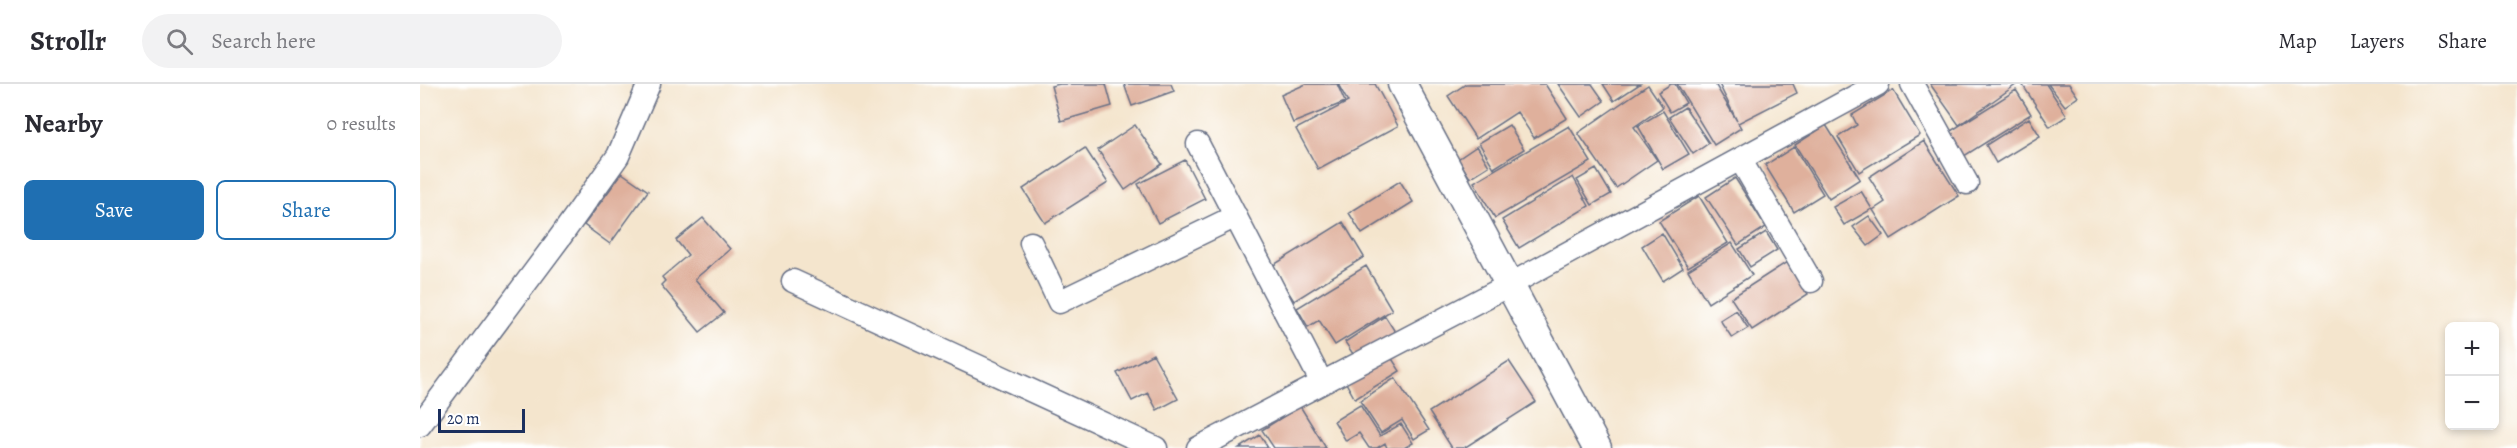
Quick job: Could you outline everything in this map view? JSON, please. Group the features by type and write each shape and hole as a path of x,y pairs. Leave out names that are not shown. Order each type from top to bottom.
{"street":[{"path":"420,424 618,156 649,84"},
{"path":"1402,84 1597,448"},
{"path":"1198,448 1509,285 1878,84"},
{"path":"1912,84 1967,183"},
{"path":"1198,144 1322,383"},
{"path":"1740,159 1811,281"},
{"path":"1031,243 1059,302 1236,216"},
{"path":"793,281 1156,448"}],"building":[{"path":"1106,84 1112,106 1061,121 1051,86"},
{"path":"1124,84 1171,84 1174,91 1132,106"},
{"path":"1306,84 1337,84 1345,102 1293,123 1281,95"},
{"path":"1338,84 1375,84 1398,126 1318,169 1296,129 1348,102"},
{"path":"1466,84 1545,84 1567,118 1534,138 1517,112 1476,139 1448,96"},
{"path":"1558,84 1592,84 1604,101 1581,117"},
{"path":"1603,84 1640,84 1614,101"},
{"path":"1675,84 1686,103 1670,112 1658,92"},
{"path":"1677,84 1715,84 1737,121 1719,84 1793,84 1797,93 1738,123 1741,128 1714,145"},
{"path":"1930,84 2017,84 1959,125"},
{"path":"2022,84 2046,84 2067,116 2050,127"},
{"path":"2048,84 2069,84 2078,97 2065,106"},
{"path":"1648,85 1663,107 1634,127 1657,160 1616,188 1578,133"},
{"path":"1893,90 1920,135 1859,172 1838,137 1857,125 1852,115"},
{"path":"2016,90 2031,114 1961,158 1946,134"},
{"path":"1685,107 1709,143 1693,154 1669,117"},
{"path":"1663,111 1689,154 1663,169 1638,126"},
{"path":"2029,118 2040,136 1996,163 1986,145"},
{"path":"1135,125 1162,164 1125,190 1098,150"},
{"path":"1509,125 1524,149 1494,168 1479,143"},
{"path":"1826,125 1860,179 1829,199 1795,145"},
{"path":"1569,126 1591,162 1495,218 1474,182"},
{"path":"1924,141 1959,196 1891,239 1873,210 1885,202 1869,177"},
{"path":"1477,146 1489,166 1470,178 1458,159"},
{"path":"1794,147 1823,194 1794,212 1765,165"},
{"path":"1085,148 1108,183 1045,223 1023,189"},
{"path":"1185,160 1205,199 1158,223 1138,184"},
{"path":"1596,169 1611,194 1592,205 1577,180"},
{"path":"622,173 648,191 610,244 584,225"},
{"path":"1573,177 1589,206 1519,248 1502,220"},
{"path":"1735,178 1766,227 1738,245 1706,197"},
{"path":"1400,181 1413,202 1362,234 1349,213"},
{"path":"1861,191 1872,209 1844,225 1833,207"},
{"path":"1699,196 1728,243 1688,267 1659,221"},
{"path":"1869,216 1883,235 1868,246 1853,227"},
{"path":"703,218 730,249 695,279 724,313 700,332 661,285 665,281 662,277 688,255 676,240"},
{"path":"1343,222 1364,257 1294,301 1272,266"},
{"path":"1766,232 1777,250 1750,267 1739,249"},
{"path":"1662,233 1683,268 1663,281 1642,246"},
{"path":"1732,243 1752,275 1708,303 1688,270"},
{"path":"1787,262 1808,294 1752,330 1731,298"},
{"path":"1366,266 1392,310 1335,345 1319,320 1308,327 1297,308"},
{"path":"1736,310 1748,328 1732,338 1720,320"},
{"path":"1385,316 1399,338 1359,363 1345,342"},
{"path":"1153,354 1178,399 1157,410 1148,393 1132,401 1117,373"},
{"path":"1389,354 1400,371 1355,399 1345,381"},
{"path":"1509,361 1536,402 1464,448 1452,448 1429,412"},
{"path":"1395,378 1429,430 1414,439 1402,420 1381,433 1360,401"},
{"path":"1360,405 1380,436 1401,424 1413,443 1404,448 1387,448 1385,443 1377,448 1369,448 1359,433 1346,441 1334,421"},
{"path":"1300,406 1326,448 1274,448 1262,430"},
{"path":"1260,435 1268,448 1239,448"}]}
